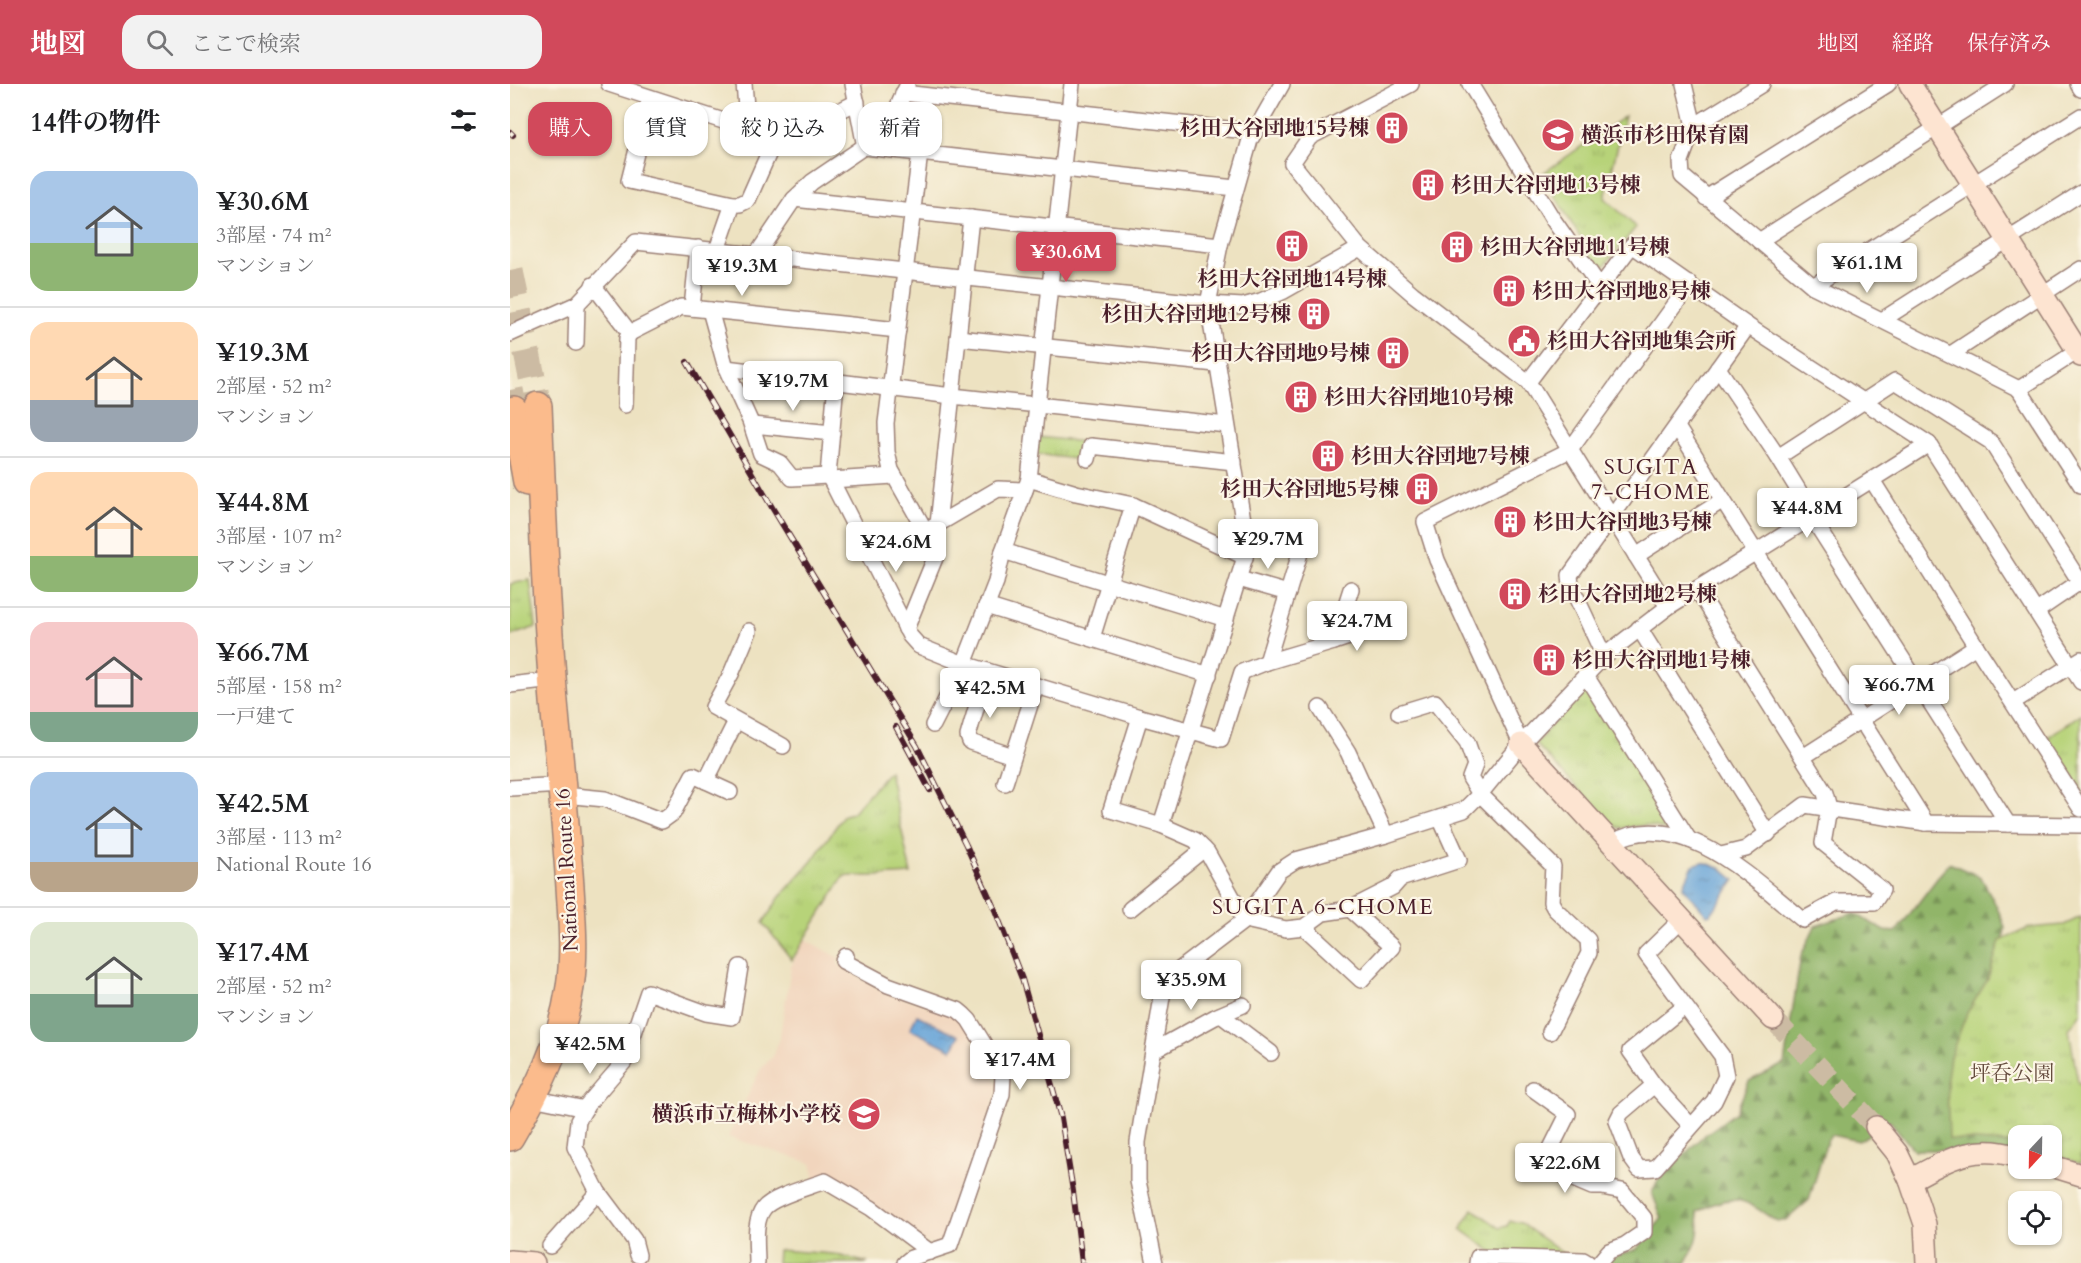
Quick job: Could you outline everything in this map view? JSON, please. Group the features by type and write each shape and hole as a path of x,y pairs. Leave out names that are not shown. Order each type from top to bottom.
{"highway":[{"name":"National Route 16","path":"510,1137 550,1063 562,1026 571,986 573,950 573,921 546,589 526,408"}],"street":[{"path":"609,84 720,120"},
{"path":"744,84 746,102"},
{"path":"853,84 858,112"},
{"path":"933,725 964,664 996,582 1003,551 1027,485 1072,84"},
{"path":"1161,825 1245,557 1246,539 1208,304 1220,245 1250,140 1282,84"},
{"path":"1412,84 1310,137 1293,163 1360,248 1413,294 1528,382 1668,608"},
{"path":"1470,84 1552,218 1600,287"},
{"path":"1684,84 1694,126 1681,161 1682,176 1813,286 2019,389 2081,486"},
{"path":"1694,126 1762,84"},
{"path":"1706,198 1888,84"},
{"path":"1910,84 2080,352 2019,389"},
{"path":"1759,241 2005,84"},
{"path":"2078,84 2081,89"},
{"path":"905,89 1069,111 1255,132"},
{"path":"650,98 629,181 740,204 748,200 766,156"},
{"path":"846,107 856,102"},
{"path":"1813,286 2081,116"},
{"path":"757,254 794,199 812,182 858,152"},
{"path":"942,155 1236,188"},
{"path":"906,628 934,558 922,532 921,523 894,476 886,452 886,423 920,156"},
{"path":"1882,320 2081,193"},
{"path":"794,199 1220,245"},
{"path":"717,250 733,204"},
{"path":"939,524 971,218"},
{"path":"510,334 577,303 636,242 1243,306 1284,291 1360,248"},
{"path":"1528,382 1632,245 1748,326 1929,444 2037,611 2076,662 2081,682"},
{"path":"692,308 698,248"},
{"path":"1951,354 2081,270"},
{"path":"593,285 630,333"},
{"path":"1690,285 1570,450 1425,522 1437,560 1521,744 1773,1018"},
{"path":"576,343 577,303"},
{"path":"625,405 627,338 630,333 681,307 898,330"},
{"path":"710,310 726,368 752,425 761,454 780,462 792,478 894,476"},
{"path":"1604,656 1571,586 1570,575 1748,326"},
{"path":"958,338 1216,364"},
{"path":"726,368 952,396 1227,425"},
{"path":"1718,368 1778,457 1808,506 1811,516 2008,824"},
{"path":"1778,457 1895,381 1991,442 2080,582 2037,611"},
{"path":"836,382 830,478 910,636 919,646 964,664 1221,739 1242,672 1370,630"},
{"path":"752,425 832,433"},
{"path":"1677,427 1926,823"},
{"path":"1155,1263 1138,1181 1138,1142 1164,985 1179,970 1245,920 1279,872 1296,860 1464,810 1521,744 1604,656 1639,628 1811,516 1929,444"},
{"path":"1088,459 1091,446 1234,462"},
{"path":"1872,480 2081,809"},
{"path":"922,532 998,489 1027,485 1133,505 1245,557"},
{"path":"1636,556 1723,500"},
{"path":"1092,638 1133,505"},
{"path":"1003,551 1226,619"},
{"path":"1268,662 1300,553"},
{"path":"1239,579 1288,593"},
{"path":"1334,642 1351,589"},
{"path":"1611,843 1626,835 1647,832 1689,840 1721,855 1803,920 1836,902 1874,902 1882,890 1823,843 1829,807 1825,793 1697,589"},
{"path":"986,606 1209,675"},
{"path":"1639,628 1768,834"},
{"path":"750,631 712,707 783,746"},
{"path":"1803,757 1976,646"},
{"path":"2013,702 2076,662"},
{"path":"987,671 968,736 970,742 1013,756"},
{"path":"1586,676 1689,840"},
{"path":"510,685 553,680"},
{"path":"1005,783 1036,686"},
{"path":"1399,713 1435,702 1467,742 1475,765 1470,778 1480,794 1553,866 1551,902 1555,909 1588,940 1589,953 1550,1032"},
{"path":"1320,708 1348,752 1386,835"},
{"path":"1140,717 1111,810 1161,825 1195,840 1204,849 1245,920 1286,929 1304,927 1323,913 1350,909 1393,887 1400,879 1459,860 1440,818"},
{"path":"706,782 736,721"},
{"path":"510,788 563,790 605,799 662,821 673,813 693,775 730,792"},
{"path":"1721,855 1746,849 1805,805 1926,823 2081,825"},
{"path":"1130,909 1204,849"},
{"path":"1304,927 1361,980 1392,947 1350,909"},
{"path":"1654,1085 1621,1113 1617,1121 1631,1158 1639,1169 1655,1168 1714,1101 1726,1076 1722,1056 1646,954 1682,919"},
{"path":"846,956 843,961 888,986 958,1010 969,1020 1003,1075 1002,1094 950,1245 911,1258 905,1263"},
{"path":"638,1255 634,1240 598,1192 575,1147 578,1121 585,1109 624,1062 648,992 706,1013 732,1017 740,967"},
{"path":"1155,1050 1243,1005"},
{"path":"1684,1007 1630,1052 1654,1085 1691,1126"},
{"path":"1221,1015 1271,1053"},
{"path":"1533,1089 1568,1114 1548,1154 1552,1170 1592,1187 1622,1191 1644,1218 1644,1232 1625,1245 1609,1251 1599,1263"},
{"path":"534,1096 585,1109"},
{"path":"1876,1127 1897,1153 1910,1180 1925,1224 1927,1263"},
{"path":"1910,1180 1961,1154 1988,1151 2008,1155"},
{"path":"2062,1169 2081,1175"},
{"path":"757,1263 757,1231 760,1215 765,1206 779,1198 825,1181 871,1208 930,1252"},
{"path":"550,1246 598,1192"},
{"path":"1477,1263 1478,1257 1583,1260 1588,1263"},
{"path":"510,1261 534,1263"}],"shaded area":[{"name":"横浜市立梅林小学校","path":"804,939 840,958 837,964 885,993 952,1013 965,1025 993,1072 997,1082 997,1092 947,1239 938,1246 926,1242 815,1180 811,1163 728,1137 760,1070 774,1055 780,1036 791,967"}],"green space":[{"path":"1625,116 1605,198 1636,227 1600,271 1542,174"},
{"path":"1038,437 1084,442 1082,460 1036,454"},
{"path":"530,580 536,627 510,636 510,584"},
{"path":"1585,683 1677,826 1674,832 1646,825 1620,828 1610,824 1536,744"},
{"path":"2081,714 2081,803 2042,741"},
{"path":"889,771 911,874 844,876 792,960 763,923 779,898 812,861 844,815 852,813"},
{"path":"1949,863 1981,877 1997,907 2005,927 1999,977 2018,1125 2008,1125 2008,1153 1914,1150 1890,1121 1859,1141 1831,1135 1827,1141 1809,1200 1786,1220 1777,1222 1756,1208 1738,1200 1720,1201 1697,1212 1699,1226 1697,1239 1686,1263 1596,1263 1637,1249 1662,1218 1652,1193 1657,1182 1701,1138 1736,1112 1749,1081 1784,1064 1801,956 1815,926 1854,913 1885,931 1896,932"},
{"name":"坪呑公園","path":"2081,917 2081,1013 2069,1029 2078,1083 2081,1083 2081,1164 2062,1157 2062,1125 2008,1125 2008,1143 1949,1139 1947,1078 1950,1057 1967,1013 1988,979 2000,941 2029,928 2064,925"},
{"path":"1473,1209 1500,1228 1507,1226 1510,1221 1521,1223 1565,1255 1493,1252 1461,1229"},
{"path":"778,1250 833,1254 868,1263 777,1263"}],"water":[{"path":"1703,862 1722,869 1735,880 1711,914 1707,915 1683,887 1693,865"},
{"path":"917,1015 959,1036 952,1050 910,1029"}],"tunnel":[{"path":"510,271 538,406"},
{"path":"510,390 514,410"},
{"path":"1773,1019 1876,1127"}],"railway":[{"path":"510,132 513,135"},
{"path":"687,362 917,746 995,910 1022,979 1061,1118 1082,1263"},
{"path":"896,727 930,790"}],"place":[{"name":"杉田大谷団地15号棟","path":"1392,128"},
{"name":"横浜市杉田保育園","path":"1558,135"},
{"name":"杉田大谷団地13号棟","path":"1428,185"},
{"name":"杉田大谷団地14号棟","path":"1292,246"},
{"name":"杉田大谷団地11号棟","path":"1457,247"},
{"name":"杉田大谷団地8号棟","path":"1509,291"},
{"name":"杉田大谷団地12号棟","path":"1314,314"},
{"name":"杉田大谷団地集会所","path":"1524,341"},
{"name":"杉田大谷団地9号棟","path":"1393,353"},
{"name":"杉田大谷団地10号棟","path":"1301,397"},
{"name":"杉田大谷団地7号棟","path":"1328,456"},
{"name":"杉田大谷団地5号棟","path":"1422,489"},
{"name":"杉田大谷団地3号棟","path":"1510,522"},
{"name":"杉田大谷団地2号棟","path":"1515,594"},
{"name":"杉田大谷団地1号棟","path":"1549,660"},
{"name":"横浜市立梅林小学校","path":"864,1114"}],"district":[{"name":"SUGITA 7-CHOME","path":"1651,480"},
{"name":"SUGITA 6-CHOME","path":"1323,907"}]}
